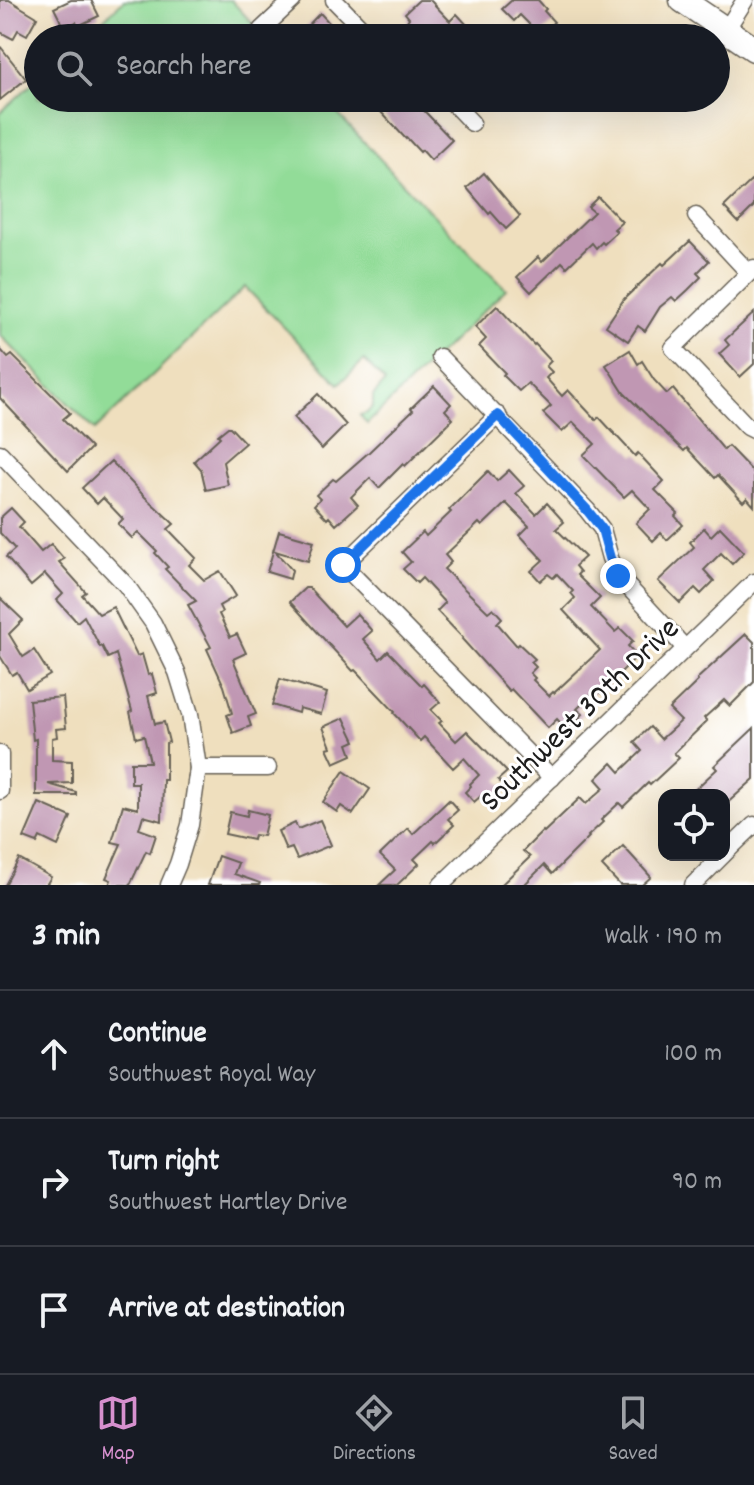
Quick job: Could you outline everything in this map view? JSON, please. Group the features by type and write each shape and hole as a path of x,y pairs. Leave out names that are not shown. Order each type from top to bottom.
{"main road":[{"path":"682,0 717,24"},
{"path":"730,33 754,49"}],"street":[{"path":"267,24 293,0"},
{"path":"334,0 357,24"},
{"path":"730,24 745,0"},
{"path":"461,112 472,123"},
{"path":"696,216 752,271 673,348 754,430"},
{"path":"440,357 587,510 602,529 618,576 685,648"},
{"path":"498,415 343,565 552,778"},
{"path":"0,453 126,585 153,623 177,672 190,714 198,768 190,825 169,885"},
{"name":"Southwest 30th Drive","path":"441,885 754,582"},
{"path":"0,754 0,791"},
{"path":"198,768 268,768"},
{"path":"730,849 754,825"},
{"path":"693,885 718,861"}],"green space":[{"path":"124,0 231,0 253,24 98,24"},
{"path":"24,91 24,112 336,112 506,289 367,424 360,415 373,406 373,396 385,382 364,360 339,384 245,287 95,430 0,335 0,113"}],"building":[{"path":"0,0 9,0 37,17 33,24 24,24 24,33 18,30 13,39 0,32"},
{"path":"71,0 91,0 99,16 82,24 62,24 54,8"},
{"path":"419,0 430,0 450,21 457,14 466,24 410,24 405,13"},
{"path":"512,0 538,0 554,22 529,24 520,15 514,21 502,9"},
{"path":"320,13 330,24 309,24"},
{"path":"0,46 24,81 0,100"},
{"path":"381,112 425,112 452,140 431,160"},
{"path":"484,173 520,216 506,229 467,188"},
{"path":"754,178 754,206 738,222 724,207"},
{"path":"598,197 622,222 614,229 617,232 596,248 592,243 567,267 562,262 531,292 517,277 538,257 542,262 594,212 588,207"},
{"path":"690,241 709,261 697,273 701,277 676,301 672,297 660,307 645,331 638,326 628,341 606,326 624,299"},
{"path":"497,306 551,361 546,366 552,372 546,378 562,396 568,390 596,420 599,417 635,456 638,453 664,481 655,490 678,513 675,516 683,525 667,540 661,533 653,541 636,523 650,509 632,490 624,497 583,455 595,444 573,422 562,432 543,413 551,406 528,383 519,391 479,346 486,339 475,327"},
{"path":"754,313 754,364 740,377 719,354 729,345 725,340"},
{"path":"0,349 8,358 12,355 70,413 63,419 91,448 68,471 0,398"},
{"path":"630,350 638,364 642,361 667,394 673,389 724,450 728,446 754,473 754,506 747,498 743,502 718,475 715,478 687,448 684,451 624,393 606,365"},
{"path":"434,386 451,404 445,410 453,419 379,488 370,478 351,497 358,505 336,525 329,517 327,519 314,505 320,499 316,495 369,452"},
{"path":"318,394 346,425 322,449 294,417"},
{"path":"228,427 245,443 223,462 228,485 206,490 201,469 194,461"},
{"path":"111,461 174,524 168,529 196,558 189,565 204,580 220,571 236,596 219,606 222,612 219,614 230,637 237,634 246,653 233,659 256,714 248,717 251,726 233,733 227,715 232,713 224,686 207,649 211,647 188,605 196,601 165,569 168,567 155,553 157,551 138,532 132,538 118,524 123,519 103,498 97,504 82,488"},
{"path":"509,470 524,486 516,493 536,514 547,503 564,522 556,529 585,557 575,566 580,572 577,575 600,598 591,607 615,632 620,628 633,641 628,646 637,656 600,693 596,690 577,709 583,714 567,730 557,719 548,728 511,689 509,691 437,611 445,603 422,578 417,583 403,569 411,562 402,552 423,532 426,536 488,471 497,481","holes":["506,503 529,526 520,535 543,560 531,571 540,581 548,574 553,578 557,574 573,591 571,593 575,598 563,610 600,650 549,696 530,673 536,667 531,662 535,659 519,644 517,646 497,623 502,618 493,608 488,612 444,569 451,562 445,555"]},
{"path":"11,508 24,522 19,527 41,552 51,544 64,559 59,562 86,592 82,595 99,614 113,607 137,656 142,654 148,675 152,674 157,693 148,696 155,724 164,722 169,742 166,743 162,821 143,816 139,829 156,835 150,853 146,851 130,885 109,885 111,880 106,878 121,844 112,842 123,805 138,809 138,783 131,783 131,762 150,762 144,736 136,738 116,654 108,658 84,616 77,622 57,600 63,594 45,574 31,586 6,557 15,549 0,533 0,518"},
{"path":"720,527 744,552 732,564 721,553 704,570 714,581 701,594 695,588 680,603 658,581 694,547 690,542 704,528 711,536"},
{"path":"279,531 314,541 308,561 275,551 292,570 290,579 267,572"},
{"path":"309,588 344,626 357,614 372,631 363,639 380,659 388,651 440,702 431,710 456,741 467,731 507,772 498,780 505,787 489,802 482,795 474,802 465,792 479,775 464,758 453,768 424,737 420,741 290,602"},
{"path":"0,598 23,620 9,634 23,657 34,650 50,675 27,689 17,672 12,675 0,656"},
{"path":"746,634 754,642 754,682 730,706 724,700 704,718 707,721 674,753 679,758 623,807 619,803 552,874 544,865 524,885 501,885 530,857 523,851 543,831 580,798 586,804 604,788 596,779 612,763 620,772 642,751 634,742 650,727 661,739 681,721 669,709"},
{"path":"280,679 327,693 321,714 299,708 298,713 272,705"},
{"path":"63,697 66,728 56,729 57,737 52,738 52,760 72,761 72,783 48,784 76,792 76,795 36,795 36,739 33,740 29,700"},
{"path":"344,718 355,741 348,744 352,755 334,763 323,727"},
{"path":"754,728 754,779 730,801 730,789 695,789 717,769 714,766"},
{"path":"344,771 370,789 353,814 341,806 337,812 323,802"},
{"path":"449,800 458,810 448,819 454,825 414,859 419,864 397,885 379,885 395,870 380,855 408,828 413,834"},
{"path":"39,803 71,817 58,846 40,837 37,843 24,838"},
{"path":"248,810 268,815 263,836 254,835 253,840 225,834 230,812 247,816"},
{"path":"320,820 331,845 297,859 292,848 286,850 278,831 295,823 298,829"},
{"path":"623,846 651,877 642,885 620,885 602,866"},
{"path":"218,856 238,863 234,874 259,885 208,885"},
{"path":"19,859 51,877 46,885 5,885"}],"route":[{"path":"343,565 498,415 602,529 618,576"}]}
